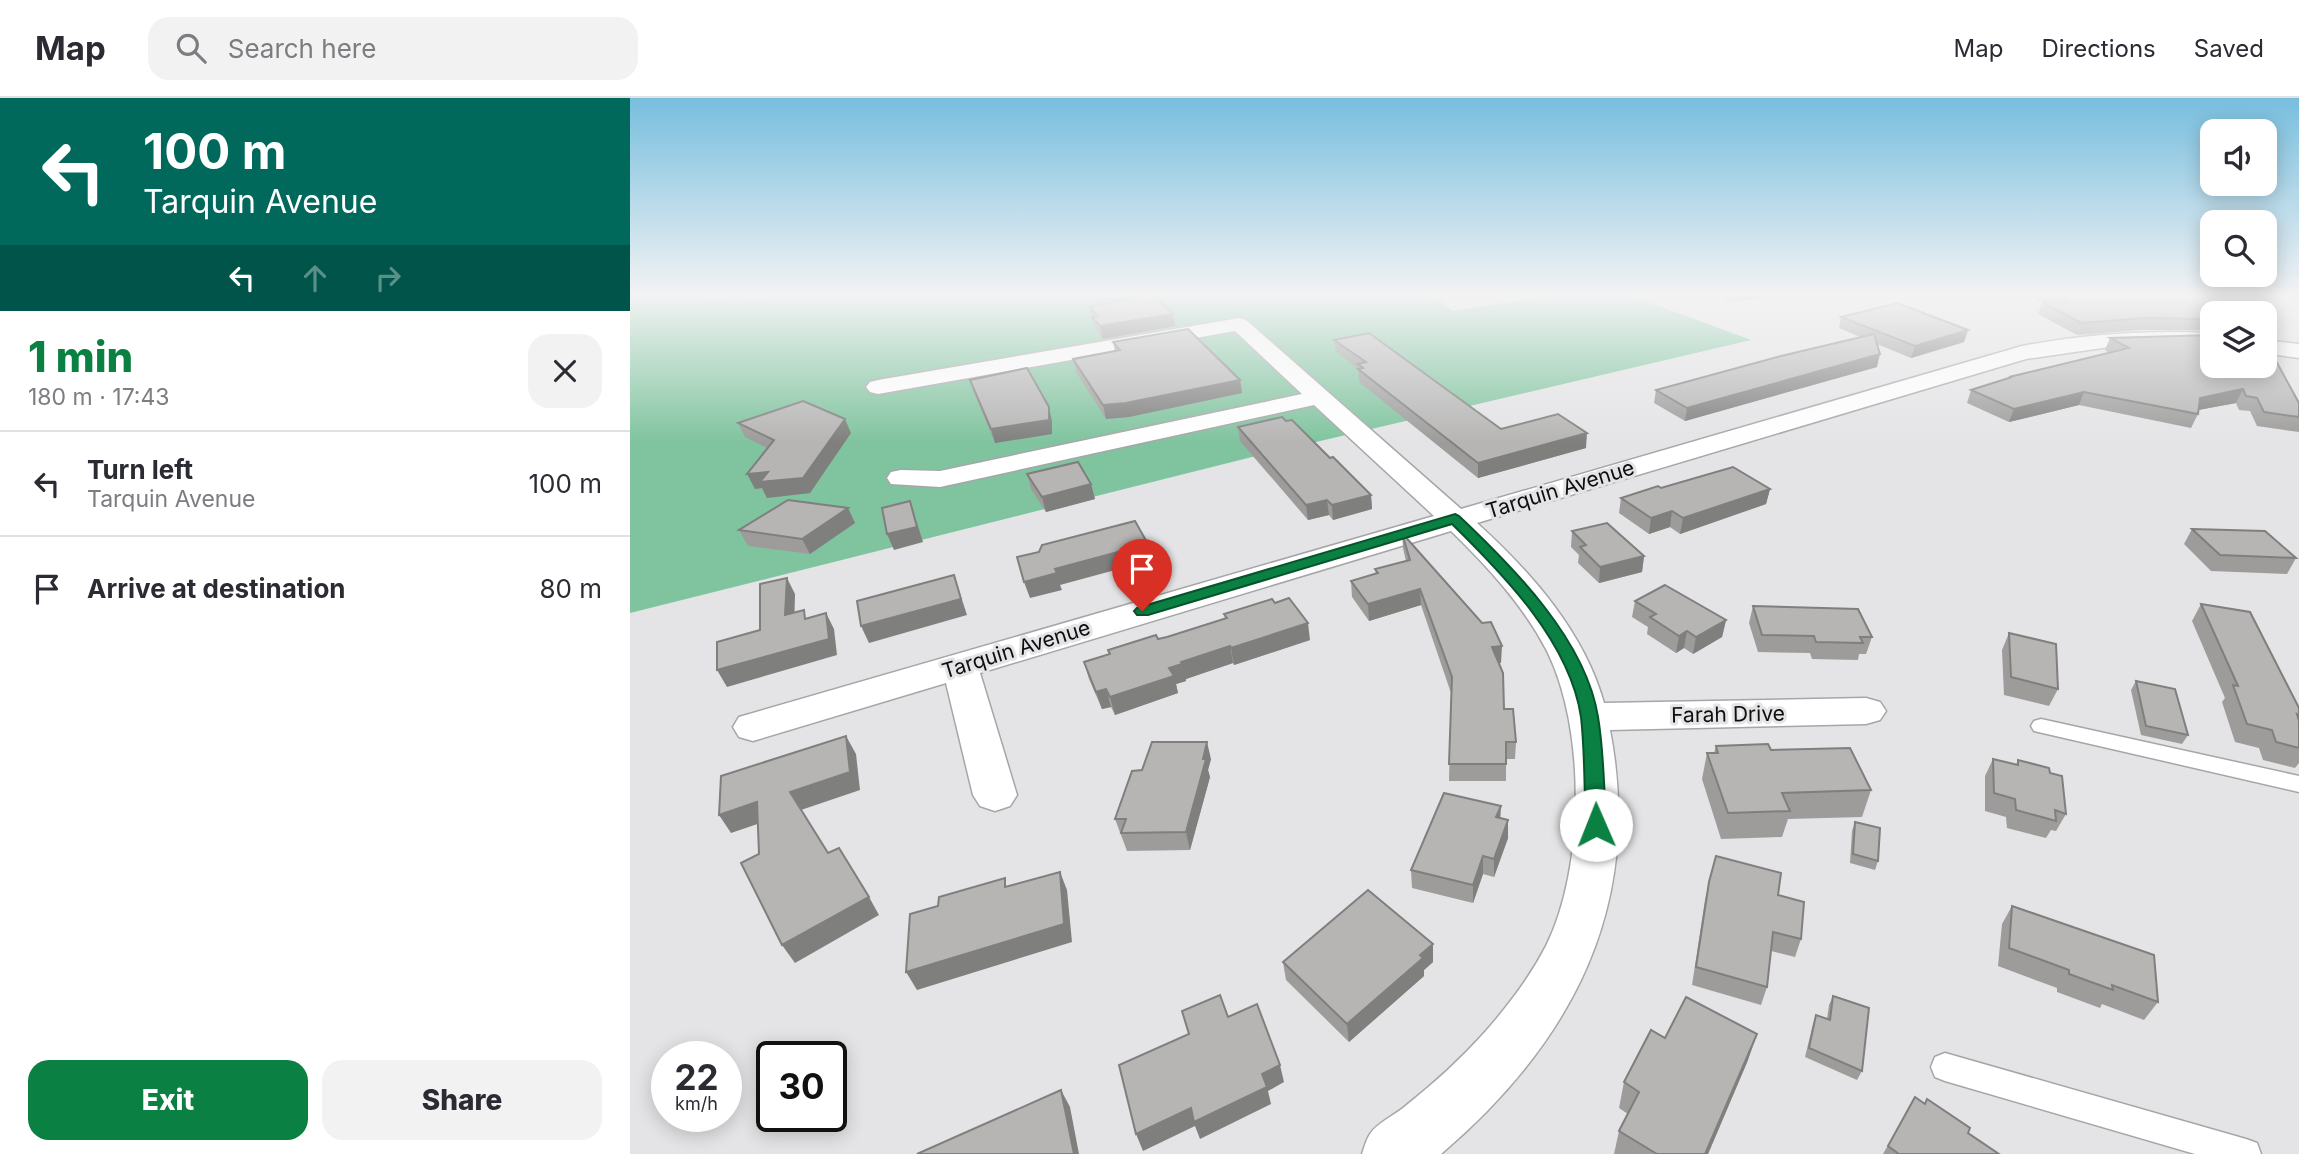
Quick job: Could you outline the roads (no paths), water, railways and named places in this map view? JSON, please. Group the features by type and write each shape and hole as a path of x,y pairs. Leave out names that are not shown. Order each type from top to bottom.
{"street":[{"path":"878,387 1123,344"},
{"path":"1262,344 1455,519 1512,575 1542,613 1571,663 1582,686 1590,717 1596,844 1581,920 1567,956 1548,991 1505,1049 1417,1136 1392,1154"},
{"name":"Tarquin Avenue","path":"754,727 2022,353 2075,344"},
{"path":"2277,347 2299,351"},
{"path":"901,478 940,479 1319,397"},
{"path":"960,666 995,795"},
{"name":"Farah Drive","path":"1590,717 1866,711"}],"lane":[{"path":"2041,726 2299,784"},
{"path":"1945,1067 2246,1154"}]}
